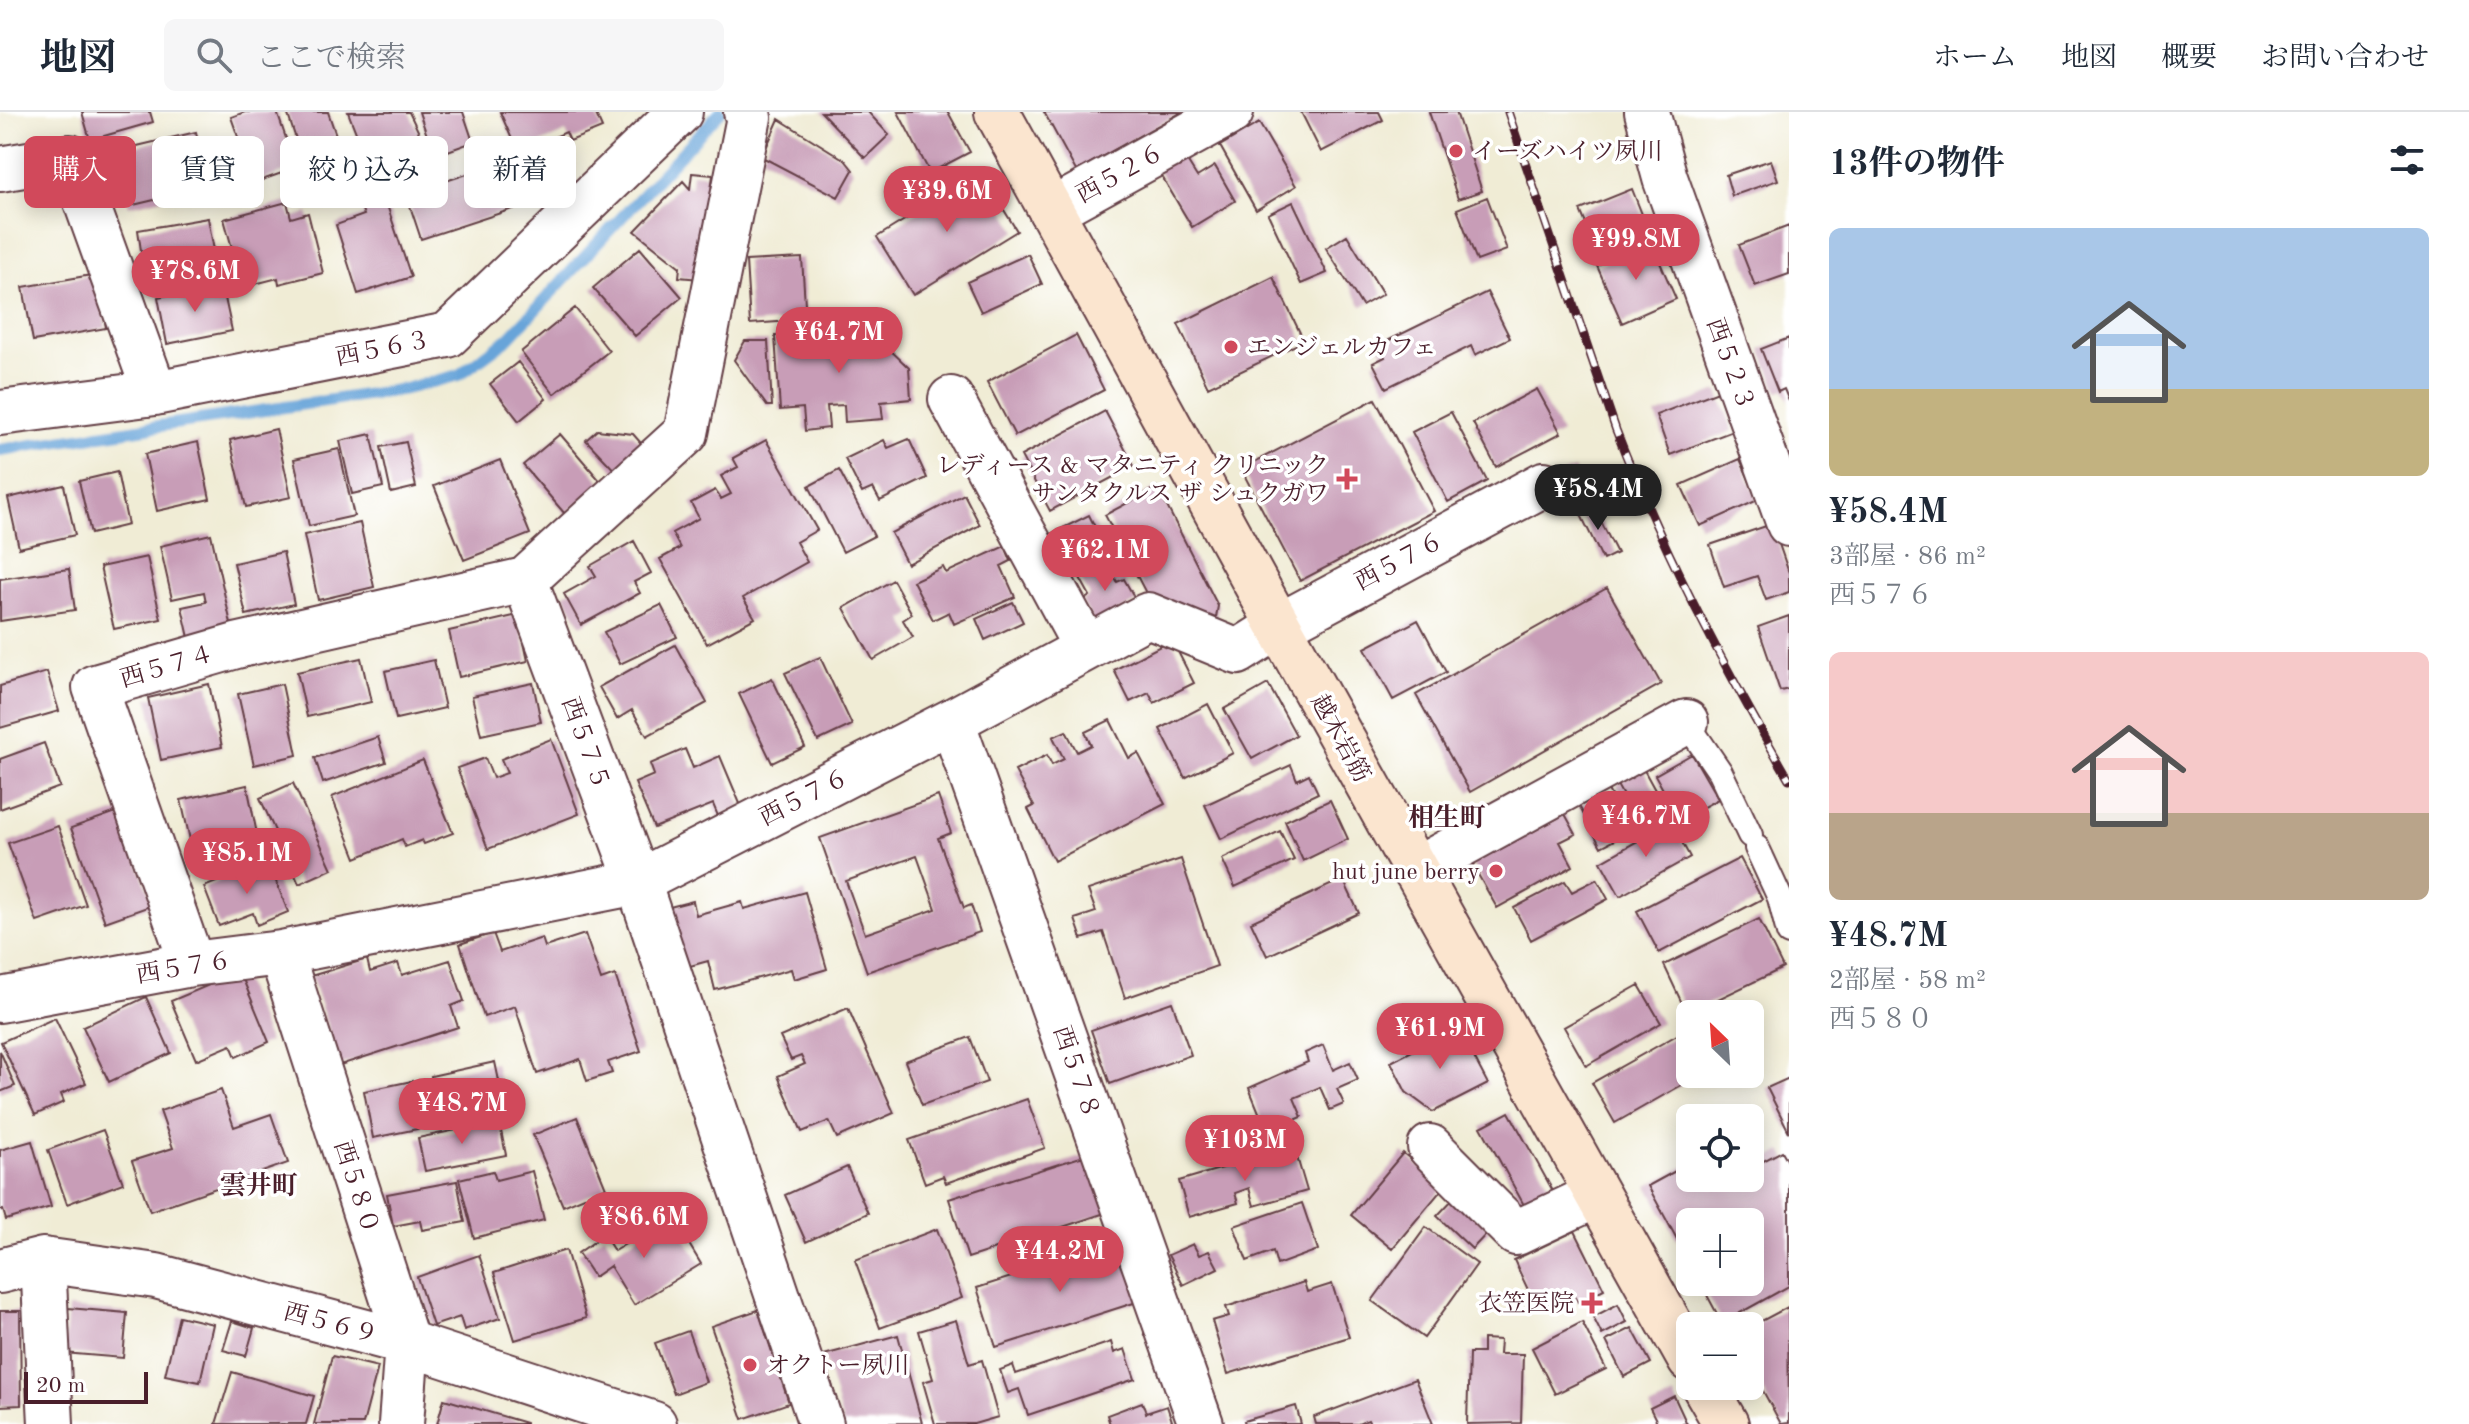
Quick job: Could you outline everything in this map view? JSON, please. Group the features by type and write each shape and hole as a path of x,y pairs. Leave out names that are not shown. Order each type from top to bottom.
{"street":[{"name":"西５６３","path":"0,413 155,393 448,335 680,112"},
{"path":"525,580 686,433 749,117 746,112"},
{"name":"越木岩筋","path":"997,112 1279,626 1676,1335"},
{"name":"西５２６","path":"1051,211 1231,112"},
{"name":"西５２３","path":"1647,112 1669,191 1789,524"},
{"path":"0,169 70,157 155,393"},
{"path":"951,399 1086,648"},
{"name":"西５７６","path":"0,1000 192,964 281,953 638,882 952,721 1148,615 1238,652 1279,626 1544,484"},
{"name":"西５７５","path":"525,580 638,882 821,1424"},
{"name":"西５７４","path":"192,964 95,687 236,646 525,580"},
{"name":"西５７８","path":"952,721 1201,1424"},
{"path":"1415,870 1686,722"},
{"name":"西５８０","path":"281,953 407,1343 401,1424"},
{"path":"1430,1147 1516,1233 1597,1195"},
{"path":"43,1260 51,1424"},
{"name":"西５６９","path":"0,1271 43,1260 156,1276 407,1343 654,1424"},
{"path":"1712,1400 1726,1424"}],"lane":[{"path":"1686,722 1720,772 1780,898 1789,933"}],"building":[{"path":"82,112 150,112 153,122 104,136 89,136"},
{"path":"245,112 277,112 285,136 280,136 280,174 264,179 264,136 238,136 231,117"},
{"path":"287,112 328,112 336,136 295,136"},
{"path":"348,112 409,112 420,135 418,136 357,136"},
{"path":"419,112 463,112 471,136 464,136 464,145 448,151 448,136 427,136"},
{"path":"500,112 595,112 602,128 576,139 566,132 557,136 511,136"},
{"path":"821,112 868,112 889,135 865,158"},
{"path":"898,112 948,112 970,152 930,173"},
{"path":"1044,112 1182,112 1076,171"},
{"path":"1301,112 1379,112 1383,120 1321,152"},
{"name":"イーズハイツ夙川","path":"1429,112 1456,112 1482,191 1458,199"},
{"path":"779,119 845,160 853,170 838,197 762,157"},
{"path":"1259,123 1296,186 1256,210 1220,146"},
{"path":"152,142 152,201 136,204 136,146"},
{"path":"1182,153 1197,177 1215,166 1235,201 1192,227 1157,168"},
{"path":"1771,160 1778,180 1732,196 1726,175"},
{"path":"692,173 713,175 700,279 679,277 680,267 635,231 683,181 690,189"},
{"path":"981,173 1017,231 913,295 877,237"},
{"path":"464,175 464,208 516,208 421,239 411,208 448,208 448,180"},
{"path":"1632,189 1645,222 1594,243 1580,210"},
{"path":"1487,197 1507,250 1477,261 1457,209"},
{"path":"1293,202 1327,273 1301,284 1268,214"},
{"path":"280,204 280,208 288,208 291,218 308,213 323,273 279,284 278,278 243,287 224,219"},
{"path":"361,208 388,208 411,277 358,294 336,225 364,215"},
{"path":"208,218 217,267 163,277 160,261 143,264 138,230"},
{"path":"1789,226 1789,274 1755,286 1739,245"},
{"path":"1347,235 1383,294 1362,306 1326,248"},
{"path":"1651,242 1676,299 1622,323 1597,266"},
{"path":"640,248 682,297 635,336 593,288"},
{"path":"1028,254 1042,284 981,312 967,282"},
{"path":"802,258 806,320 750,324 746,261"},
{"path":"97,274 106,328 33,341 23,287"},
{"path":"1273,277 1304,341 1208,387 1178,324"},
{"path":"222,284 232,331 167,344 158,297"},
{"path":"1487,292 1510,338 1475,355 1471,346 1386,388 1373,363 1385,357 1379,345"},
{"path":"575,308 609,351 554,394 521,352"},
{"path":"883,328 884,344 909,368 911,399 881,402 883,419 845,422 844,405 827,406 829,428 805,431 803,408 780,410 775,336"},
{"path":"1076,335 1104,390 1015,436 987,382"},
{"path":"1789,338 1789,401 1784,389 1778,392 1761,349"},
{"path":"745,341 768,341 772,406 767,406 734,360"},
{"path":"518,362 546,399 519,421 490,384"},
{"path":"1537,389 1561,433 1496,467 1473,423"},
{"path":"1718,391 1733,431 1670,455 1656,415"},
{"path":"1375,399 1434,511 1300,581 1241,469"},
{"path":"1105,411 1134,466 1050,511 1021,456"},
{"path":"1451,412 1487,481 1448,502 1412,432"},
{"path":"276,429 291,497 246,507 230,440"},
{"path":"597,430 633,434 647,450 621,477 586,440"},
{"path":"371,434 383,487 352,494 340,441"},
{"path":"560,434 602,483 565,514 523,465"},
{"path":"909,439 927,478 880,501 873,488 862,493 845,459 884,440 888,448"},
{"path":"766,440 817,530 796,542 807,562 743,598 755,618 707,644 660,559 680,548 672,533 699,518 691,503 715,490 721,499 731,494 721,476 738,467 733,458"},
{"path":"198,442 210,499 157,511 145,454"},
{"path":"406,442 416,487 391,493 381,447"},
{"path":"339,449 354,516 309,526 294,459"},
{"path":"1740,459 1758,500 1700,526 1681,485"},
{"path":"500,460 530,534 464,560 434,486"},
{"path":"1574,469 1586,496 1568,505 1555,477"},
{"path":"839,470 874,536 843,552 809,486"},
{"path":"117,472 128,525 91,534 79,481"},
{"path":"64,485 75,535 19,548 8,498"},
{"path":"1157,487 1218,606 1215,623 1147,595 1105,515"},
{"path":"964,494 980,525 907,564 891,533"},
{"path":"1592,504 1617,553 1603,560 1579,511"},
{"path":"1089,515 1106,549 1068,568 1051,534"},
{"path":"360,523 374,587 318,600 304,535"},
{"path":"1772,524 1789,573 1789,592 1766,600 1757,576 1724,587 1710,545"},
{"path":"211,534 233,633 190,642 182,607 206,602 204,592 172,599 160,546"},
{"path":"634,541 651,573 634,582 640,593 581,625 564,594 596,576 590,566"},
{"path":"1005,546 1011,561 1001,566 1015,597 954,624 949,612 933,620 913,581 943,567 946,573"},
{"path":"283,552 294,604 246,615 234,563"},
{"path":"147,557 161,619 114,629 100,567"},
{"path":"1106,561 1117,582 1124,579 1137,602 1094,624 1082,601 1090,596 1079,576"},
{"path":"69,569 75,610 0,621 0,579"},
{"path":"893,580 912,614 903,620 913,637 873,660 844,608"},
{"path":"1607,588 1661,684 1470,792 1416,695"},
{"path":"1013,602 1023,622 985,640 976,619"},
{"path":"661,605 677,637 620,664 604,632"},
{"path":"518,615 528,661 459,677 449,631"},
{"path":"1789,616 1789,689 1780,691 1758,627"},
{"path":"1418,620 1446,672 1393,700 1365,648"},
{"path":"1172,640 1194,683 1154,703 1149,693 1130,702 1114,670"},
{"path":"675,645 707,703 647,736 632,710 617,719 599,687"},
{"path":"820,657 852,725 818,741 785,673"},
{"path":"361,658 371,702 307,717 297,672"},
{"path":"434,660 445,708 396,719 385,671"},
{"path":"47,672 59,711 0,728 0,686"},
{"path":"772,678 805,747 772,763 739,694"},
{"path":"533,683 541,722 481,735 472,696"},
{"path":"209,684 222,747 161,760 148,698"},
{"path":"282,684 297,755 254,765 238,694"},
{"path":"1268,684 1296,735 1252,759 1224,709"},
{"path":"1208,704 1233,753 1185,778 1160,729"},
{"path":"1110,720 1129,758 1138,753 1165,804 1054,861 1028,809 1034,806 1015,771 1047,755 1052,765 1064,759 1053,737 1066,731 1077,752 1091,745 1085,732"},
{"path":"378,737 386,762 323,783 315,758"},
{"path":"551,739 579,814 488,849 457,768 485,758 493,778 507,773 501,759"},
{"path":"44,743 60,787 0,809 0,759"},
{"path":"685,749 693,768 720,756 741,806 718,816 713,804 654,828 635,783 654,775 650,764"},
{"path":"1692,754 1718,799 1680,820 1655,775"},
{"path":"423,760 453,833 424,844 422,840 405,847 402,839 356,858 332,797"},
{"path":"1291,765 1297,780 1309,774 1318,793 1221,839 1205,805"},
{"path":"1644,770 1666,810 1639,825 1617,785"},
{"path":"293,783 332,869 299,884 260,798"},
{"path":"247,785 258,839 193,853 181,800"},
{"path":"1608,790 1630,832 1601,847 1579,806"},
{"path":"938,796 951,833 938,838 964,908 971,905 980,932 867,972 820,838","holes":["917,856 936,909 865,934 846,881"]},
{"path":"1330,800 1348,839 1303,861 1285,821"},
{"path":"119,811 153,905 105,922 71,828"},
{"path":"1565,814 1576,834 1560,842 1573,866 1497,908 1472,864"},
{"path":"1671,822 1690,857 1620,896 1601,862"},
{"path":"58,826 86,905 37,922 8,843"},
{"path":"1280,831 1294,860 1235,887 1222,859"},
{"path":"1740,858 1762,899 1659,953 1637,911"},
{"path":"1181,859 1217,966 1125,998 1103,932 1082,939 1075,919 1096,912 1088,890"},
{"path":"268,861 288,912 257,925 253,913 219,926 204,887"},
{"path":"1343,879 1359,913 1267,956 1251,922"},
{"path":"1597,879 1608,899 1531,940 1514,908 1565,881 1572,892"},
{"path":"805,892 827,969 794,979 791,969 715,990 708,961 679,969 662,909 693,901 696,915 742,902 744,909"},
{"path":"1759,919 1783,968 1716,1000 1680,1000 1664,965"},
{"path":"493,933 500,952 542,938 545,947 585,934 601,980 615,975 641,1051 608,1062 612,1073 587,1081 580,1059 537,1074 515,1006 484,1017 460,944"},
{"path":"367,959 370,972 398,963 402,975 450,960 464,1001 451,1006 458,1027 340,1065 311,976"},
{"path":"240,972 269,1042 236,1057 231,1045 196,1060 171,1001"},
{"path":"1639,985 1661,1023 1586,1066 1564,1027"},
{"path":"146,997 171,1053 109,1082 83,1027"},
{"path":"1172,1002 1191,1055 1110,1084 1091,1030"},
{"path":"848,1008 894,1113 837,1138 829,1121 802,1132 778,1076 805,1064 801,1056 791,1060 780,1037"},
{"path":"55,1018 86,1083 61,1094 64,1102 35,1115 1,1042"},
{"path":"1458,1027 1488,1084 1433,1112 1406,1092 1391,1062"},
{"path":"1676,1036 1676,1088 1615,1123 1592,1083"},
{"path":"970,1037 987,1082 922,1105 905,1061"},
{"path":"1323,1045 1333,1070 1350,1062 1358,1080 1337,1089 1344,1104 1330,1110 1320,1087 1294,1098 1302,1117 1267,1132 1249,1088 1308,1062 1305,1053"},
{"path":"0,1051 15,1086 0,1092"},
{"path":"495,1062 505,1109 440,1122 431,1076"},
{"path":"1789,1078 1789,1132 1767,1088"},
{"path":"412,1081 422,1128 373,1138 364,1091"},
{"path":"221,1090 234,1127 271,1114 288,1163 150,1211 132,1161 173,1148 160,1111"},
{"path":"1027,1099 1045,1148 946,1183 943,1176 925,1183 909,1140"},
{"path":"1509,1112 1558,1200 1530,1216 1481,1127"},
{"path":"577,1117 606,1188 563,1206 533,1135"},
{"path":"499,1121 506,1155 425,1171 418,1138"},
{"path":"103,1130 123,1183 67,1204 48,1150"},
{"path":"32,1141 51,1207 6,1220 3,1210 0,1210 0,1150"},
{"path":"1294,1147 1307,1191 1254,1206 1249,1188 1235,1193 1238,1203 1189,1217 1179,1181"},
{"path":"1782,1151 1789,1163 1789,1286 1742,1312 1716,1312 1708,1296 1764,1296 1764,1208 1676,1208 1676,1237 1648,1186 1676,1171 1676,1192 1764,1192 1764,1161"},
{"path":"1096,1152 1114,1210 968,1258 949,1199"},
{"path":"1403,1153 1444,1187 1392,1249 1351,1215"},
{"path":"847,1167 868,1213 806,1242 785,1195"},
{"path":"493,1171 496,1180 532,1171 544,1220 474,1238 459,1179"},
{"path":"457,1181 465,1222 422,1230 420,1221 393,1226 387,1194"},
{"path":"1455,1197 1490,1230 1472,1249 1437,1216"},
{"path":"1302,1203 1318,1250 1277,1265 1273,1251 1247,1261 1234,1226"},
{"path":"672,1216 701,1264 634,1305 610,1266 594,1277 578,1253 604,1235 614,1251"},
{"path":"1426,1227 1477,1264 1424,1338 1372,1301"},
{"path":"937,1229 962,1298 880,1328 855,1260"},
{"path":"1575,1231 1604,1289 1578,1302 1573,1291 1537,1309 1514,1260"},
{"path":"1124,1241 1143,1300 996,1347 977,1288"},
{"path":"1193,1244 1199,1255 1209,1251 1218,1268 1183,1285 1168,1255"},
{"path":"566,1250 586,1318 515,1340 494,1273"},
{"path":"479,1255 500,1318 464,1330 460,1317 433,1326 417,1277"},
{"path":"1304,1282 1307,1292 1332,1284 1349,1337 1228,1374 1212,1321 1229,1316 1226,1307"},
{"path":"1618,1304 1627,1322 1602,1335 1593,1317"},
{"path":"1788,1307 1789,1423 1781,1424 1764,1393 1764,1320"},
{"path":"68,1308 127,1313 123,1358 64,1353"},
{"name":"オクトー夙川","path":"758,1310 789,1403 743,1419 711,1326"},
{"path":"0,1311 20,1311 21,1405 0,1406"},
{"path":"179,1316 213,1324 200,1382 165,1375"},
{"path":"956,1320 969,1364 982,1360 998,1417 974,1424 935,1424 923,1382 933,1379 919,1331"},
{"path":"232,1321 254,1328 246,1356 223,1350"},
{"path":"1582,1322 1606,1369 1555,1394 1532,1348"},
{"path":"1632,1328 1651,1363 1624,1377 1606,1341"},
{"name":"オクトー夙川","path":"688,1331 706,1382 674,1394 655,1343"},
{"path":"898,1335 922,1423 843,1424 824,1355"},
{"path":"1483,1339 1500,1340 1499,1354 1523,1354 1521,1423 1467,1424 1469,1353 1483,1353"},
{"path":"1111,1342 1114,1353 1125,1349 1135,1379 1028,1415 1019,1389 1008,1393 1000,1370 1013,1365 1016,1374"},
{"path":"332,1356 378,1367 363,1424 314,1424"},
{"path":"232,1372 314,1396 306,1424 216,1424"},
{"path":"1415,1379 1433,1424 1370,1424 1368,1420 1358,1424 1316,1424 1314,1417"},
{"path":"1674,1396 1687,1424 1658,1424 1650,1408"},
{"path":"444,1399 526,1423 526,1424 437,1424"},
{"path":"1142,1402 1146,1413 1167,1406 1173,1424 1110,1424 1107,1415"},
{"path":"1296,1406 1301,1424 1245,1424 1244,1421"}],"waterway":[{"path":"0,450 405,389 459,375 509,338 720,112"}],"railway":[{"path":"1508,112 1634,475 1696,608 1789,779"}],"place":[{"name":"イーズハイツ夙川","path":"1456,151"},
{"name":"エンジェルカフェ","path":"1231,347"},
{"name":"レディース & マタニティ クリニック サンタクルス ザ シュクガワ","path":"1347,479"},
{"name":"hut june berry","path":"1496,871"},
{"name":"衣笠医院","path":"1592,1303"},
{"name":"オクトー夙川","path":"750,1365"}],"district":[{"name":"相生町","path":"1447,817"},
{"name":"雲井町","path":"259,1185"}]}
